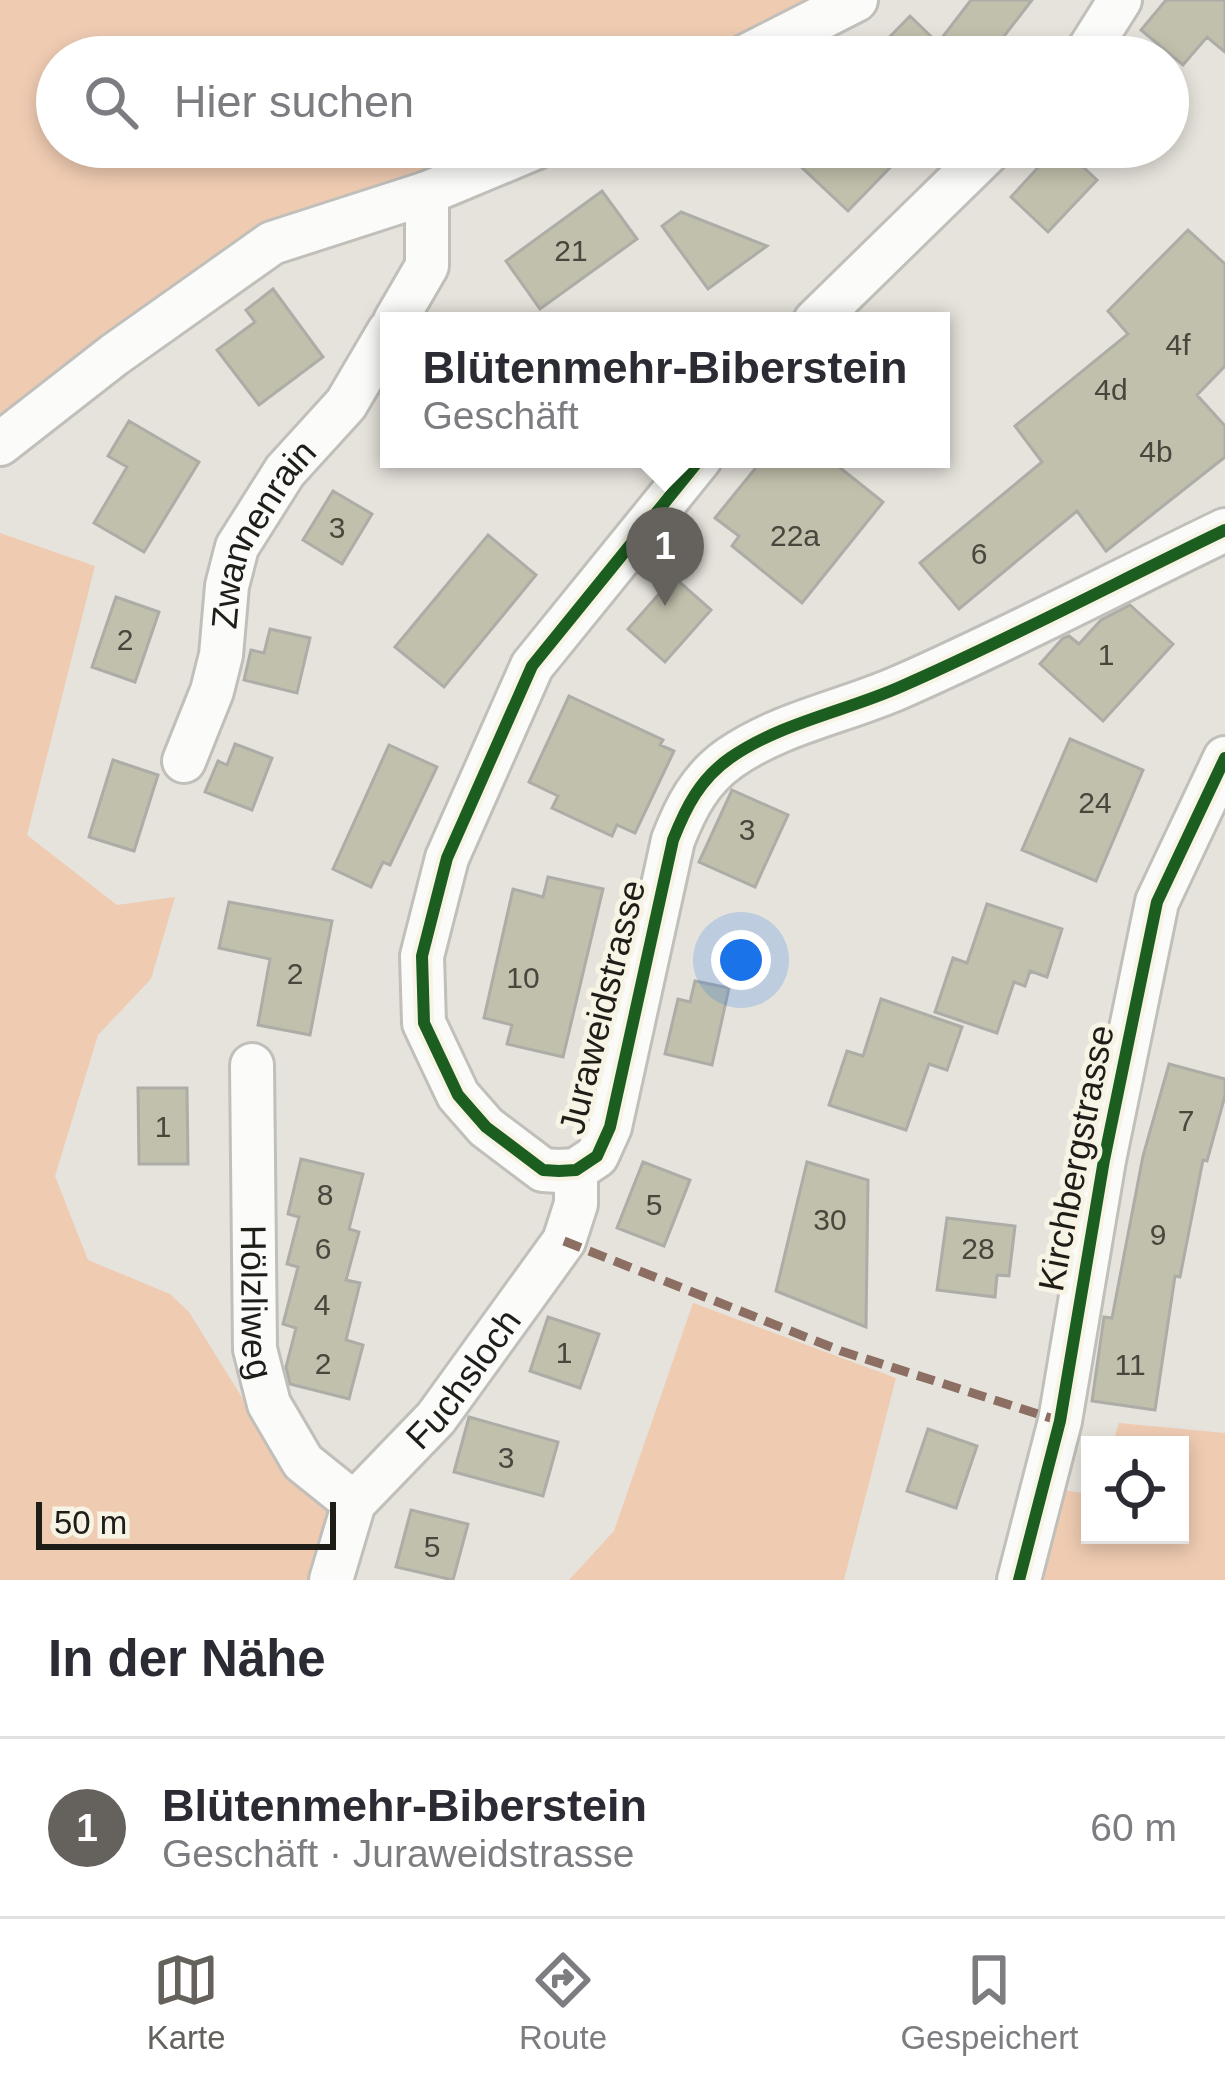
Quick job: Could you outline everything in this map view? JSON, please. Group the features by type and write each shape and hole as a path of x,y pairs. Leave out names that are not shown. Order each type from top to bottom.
{"street":[{"path":"785,36 856,0"},
{"path":"1097,36 1120,0"},
{"path":"0,444 114,355 272,243 427,193 487,168"},
{"path":"823,312 971,168"},
{"path":"400,312 427,266 427,193"},
{"name":"Zwannenrain","path":"184,761 221,655 227,586 237,547 285,471 346,404 380,346"},
{"name":"Juraweidstrasse","path":"693,468 532,666 447,858 422,956 424,1023 458,1095 496,1136 543,1170 576,1170 597,1156 610,1127 673,840 687,805 704,782 731,757 899,688 1225,530"},
{"name":"Kirchbergstrasse","path":"1019,1580 1060,1420 1104,1160 1157,902 1225,758"},
{"name":"Hölzliweg","path":"252,1065 255,1349 269,1404 303,1462 354,1503"},
{"name":"Fuchsloch","path":"331,1580 354,1503 436,1418 564,1241 576,1204 576,1170"}],"shaded area":[{"path":"0,0 816,0 754,36 36,36 36,168 433,168 293,222 0,421"},
{"path":"0,533 95,566 27,835 117,905 175,897 151,979 98,1035 55,1176 88,1260 170,1294 189,1312 277,1454 329,1505 315,1580 0,1580"},
{"path":"693,1303 896,1378 844,1580 569,1580 614,1531"},
{"path":"1119,1423 1225,1433 1225,1580 1029,1580 1057,1489 1081,1493 1081,1544 1189,1544 1189,1436 1115,1436"}],"building":[{"path":"971,0 1032,0 1004,36 943,36"},
{"path":"1166,0 1225,0 1225,52 1207,37 1189,58 1189,36 1148,36 1141,30"},
{"path":"910,16 931,36 890,36"},
{"path":"802,168 890,168 848,211"},
{"path":"1038,168 1084,168 1097,180 1048,232 1011,197"},
{"path":"602,191 637,239 540,309 506,261"},
{"path":"681,212 767,246 708,289 662,226"},
{"path":"1188,230 1225,264 1225,366 1197,395 1225,426 1225,457 1106,551 1077,511 959,609 920,563 1042,462 1015,426 1128,334 1108,311"},
{"path":"273,289 323,357 259,405 217,350 255,322 246,310"},
{"path":"129,421 199,462 144,552 94,523 127,467 108,456"},
{"path":"756,468 840,468 883,502 802,603 732,546 739,536 715,518"},
{"path":"333,491 372,514 342,564 303,540"},
{"path":"488,535 536,575 444,687 395,647"},
{"path":"674,577 711,610 665,662 628,629"},
{"path":"116,597 159,612 135,682 92,667"},
{"path":"1130,605 1173,644 1103,721 1040,664 1063,638 1069,636 1079,644 1101,620"},
{"path":"270,629 310,638 297,693 244,680 251,650 264,653"},
{"path":"569,696 663,740 660,745 674,751 635,833 617,825 612,836 552,808 558,796 529,782"},
{"path":"1070,739 1143,770 1096,881 1022,850"},
{"path":"235,744 272,758 252,810 205,792 218,761 227,765"},
{"path":"389,745 437,767 390,865 383,862 371,887 333,869"},
{"path":"113,760 158,775 134,851 89,837"},
{"path":"732,790 788,815 755,887 699,862"},
{"path":"548,877 603,889 563,1057 507,1044 512,1025 484,1018 513,889 543,897"},
{"path":"229,902 332,921 310,1035 258,1025 270,959 219,948"},
{"path":"987,904 1062,929 1047,977 1030,971 1025,986 1014,982 997,1033 935,1012 953,958 967,963"},
{"path":"695,981 729,988 712,1065 665,1054 678,999 690,1002"},
{"path":"881,999 962,1027 947,1070 929,1064 906,1130 829,1105 847,1051 863,1056"},
{"path":"1169,1064 1225,1079 1225,1096 1207,1161 1203,1160 1180,1277 1175,1276 1155,1410 1092,1401 1104,1317 1112,1318 1143,1156"},
{"path":"138,1088 187,1088 188,1164 139,1164"},
{"path":"301,1159 363,1174 349,1229 359,1232 346,1280 360,1283 346,1340 363,1345 349,1399 290,1384 286,1367 296,1328 283,1324 298,1267 287,1264 299,1217 288,1214"},
{"path":"643,1162 690,1180 664,1246 617,1228"},
{"path":"807,1162 868,1180 866,1327 776,1291"},
{"path":"947,1218 1015,1226 1009,1276 997,1275 995,1297 937,1290"},
{"path":"548,1317 599,1334 580,1388 530,1371"},
{"path":"469,1417 558,1442 543,1496 454,1472"},
{"path":"928,1429 977,1446 956,1508 907,1491"},
{"path":"411,1510 468,1524 453,1580 396,1567"}],"marked path":[{"path":"564,1241 841,1351 1060,1421"}],"cycle path":[{"path":"693,468 532,666 447,858 422,956 424,1023 458,1095 486,1127 543,1170 576,1170 597,1156 610,1127 673,840 695,794 719,766 770,736 941,669 1225,530"},
{"path":"1019,1580 1060,1421 1104,1160 1157,902 1225,758"}],"place":[{"name":"Blütenmehr-Biberstein","path":"665,606"}]}
